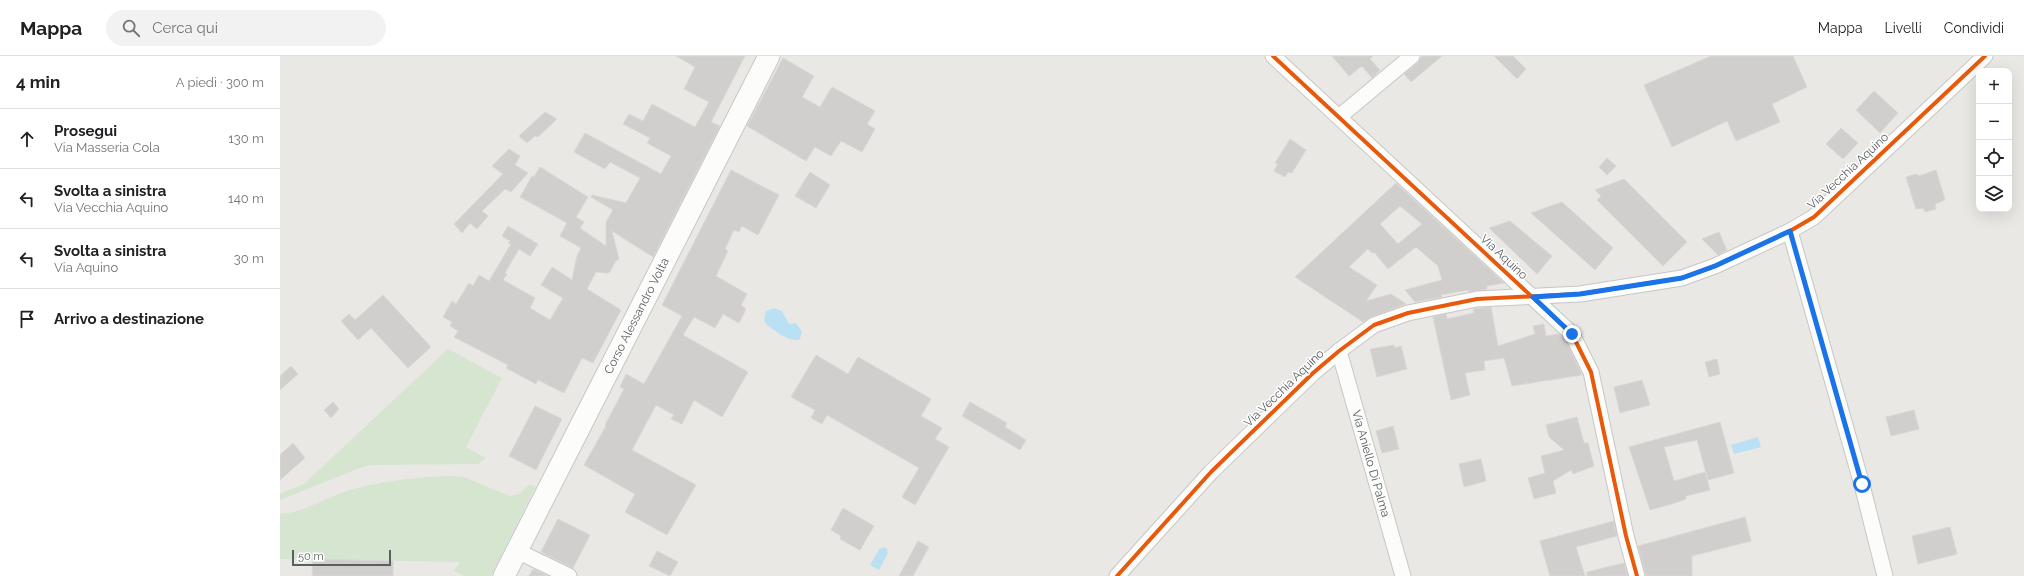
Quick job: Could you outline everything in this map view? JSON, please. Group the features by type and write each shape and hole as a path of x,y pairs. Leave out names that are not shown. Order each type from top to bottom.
{"main road":[{"name":"Corso Alessandro Volta","path":"504,576 769,56"}],"street":[{"name":"Via Aquino","path":"1273,56 1572,334 1592,372 1626,536 1637,576"},
{"path":"1339,117 1412,56"},
{"name":"Via Vecchia Aquino","path":"1117,576 1211,472 1312,373 1374,325 1408,313 1477,299 1580,294 1682,278 1715,266 1790,231 1814,217 1985,56"},
{"path":"1790,231 1862,484 1885,576"},
{"name":"Via Aniello Di Palma","path":"1339,351 1403,576"},
{"path":"517,551 569,576"}],"green space":[{"path":"448,349 502,378 466,447 486,458 478,464 371,465 357,469 280,500 280,494 304,484"},
{"path":"425,477 464,477 510,496 519,494 529,485 536,486 491,576 464,576 454,571 460,562 280,559 280,514 306,508 347,491 386,482"}],"water":[{"path":"774,308 782,311 789,324 796,323 802,332 800,339 792,340 787,338 766,324 764,320 766,311"},
{"path":"1758,437 1761,447 1734,454 1731,445"},
{"path":"884,547 887,549 888,553 879,570 870,565 880,548 881,549"}],"building":[{"path":"676,56 745,56 711,122 720,126 653,257 612,231 619,259 615,262 610,272 596,272 587,289 621,310 593,363 582,358 564,393 538,380 536,384 506,368 508,365 454,337 458,331 450,326 452,322 443,317 452,301 456,304 469,283 473,286 479,275 489,281 511,244 508,243 510,241 502,236 508,226 538,244 530,256 519,249 505,273 507,274 503,280 535,298 530,308 550,320 563,298 541,285 552,267 572,280 577,256 581,248 560,236 567,223 520,197 532,176 534,177 540,167 588,197 576,217 584,222 580,228 606,246 606,222 613,210 591,197 592,195 626,203 640,178 610,162 605,169 574,152 585,133 661,174 671,156 647,143 650,138 623,124 629,114 643,121 652,104 695,127 709,102 684,89 695,67"},
{"path":"1332,56 1373,56 1370,59 1380,70 1372,78 1362,66 1349,76"},
{"path":"1422,56 1442,56 1411,82 1404,74 1418,63"},
{"path":"1494,56 1513,56 1526,69 1517,79"},
{"path":"1711,56 1793,56 1807,87 1772,104 1780,122 1736,141 1727,121 1672,147 1644,85"},
{"path":"783,58 814,76 802,97 820,107 832,87 875,111 867,124 875,129 862,152 841,141 831,156 815,147 806,161 747,126"},
{"path":"1874,91 1898,113 1880,133 1856,110"},
{"path":"545,112 557,119 538,137 535,136 527,143 519,136"},
{"path":"1841,128 1858,143 1843,159 1826,144"},
{"path":"1290,139 1306,150 1292,173 1288,172 1285,177 1274,171 1278,164 1275,163"},
{"path":"509,149 520,156 515,165 528,173 511,192 505,189 482,211 488,216 477,229 470,223 462,233 454,224 503,174 492,166"},
{"path":"1607,158 1616,166 1607,175 1599,167"},
{"path":"731,170 779,195 758,235 742,226 739,232 734,230 725,249 728,251 716,276 747,294 741,305 746,309 739,323 723,314 715,328 694,317 683,335 748,372 722,417 694,400 682,424 671,419 674,415 656,405 632,450 696,485 667,535 625,512 635,494 584,465 606,426 605,425 624,389 620,387 626,374 644,384 682,316 662,305"},
{"path":"1936,170 1945,200 1935,204 1936,209 1925,212 1923,208 1916,209 1906,177 1916,174 1919,176"},
{"path":"810,172 830,185 816,208 795,196"},
{"path":"1624,179 1687,242 1663,266 1597,200 1601,196 1595,190"},
{"path":"1396,183 1504,283 1487,286 1487,289 1469,292 1468,290 1415,302 1405,290 1442,280 1438,266 1416,247 1388,269 1374,252 1372,253 1368,249 1349,267 1377,285 1366,301 1391,294 1406,304 1371,317 1363,322 1295,277","holes":["1400,206 1422,224 1398,244 1380,224"]},
{"path":"1562,202 1613,248 1595,270 1531,213"},
{"path":"1510,221 1552,256 1537,274 1489,228"},
{"path":"1719,232 1727,250 1718,255 1702,239"},
{"path":"383,295 431,347 408,368 371,328 358,340 341,321 349,314 355,320"},
{"path":"1491,307 1498,346 1535,334 1533,326 1544,324 1546,336 1558,334 1565,339 1582,375 1512,386 1504,358 1484,361 1485,370 1465,373 1470,395 1451,400 1433,317 1446,314 1447,319 1474,313 1473,309"},
{"path":"1394,345 1395,348 1401,346 1407,369 1377,377 1370,349"},
{"path":"816,355 848,374 858,357 931,399 921,416 942,428 935,439 949,447 915,505 902,497 919,468 827,415 822,424 811,418 815,410 791,397"},
{"path":"1717,359 1720,374 1709,377 1705,362"},
{"path":"291,366 298,374 280,390 280,376"},
{"path":"1642,380 1650,405 1620,413 1614,387"},
{"path":"333,402 339,409 331,418 324,410"},
{"path":"970,402 1007,423 1005,427 1026,440 1020,450 962,416"},
{"path":"535,406 562,419 536,470 509,456"},
{"path":"1914,410 1919,429 1891,436 1886,417"},
{"path":"1577,417 1584,443 1588,443 1594,466 1573,474 1571,470 1553,481 1556,493 1534,499 1528,478 1545,473 1541,456 1564,450 1549,437 1546,425"},
{"path":"1720,422 1734,473 1708,480 1697,440 1664,447 1674,481 1705,472 1710,490 1686,496 1686,499 1650,510 1629,447"},
{"path":"1393,426 1399,449 1382,453 1376,431"},
{"path":"293,443 305,458 280,480 280,455"},
{"path":"1481,459 1486,481 1464,487 1459,464"},
{"path":"843,508 874,526 860,550 840,539 841,536 831,530"},
{"path":"1745,517 1751,541 1692,556 1692,576 1646,576 1638,546"},
{"path":"558,519 590,535 573,568 541,552"},
{"path":"1614,521 1617,536 1576,547 1585,576 1550,576 1540,541"},
{"path":"1950,527 1957,554 1918,564 1912,536"},
{"path":"918,541 929,547 913,576 899,576"},
{"path":"657,551 678,562 670,576 649,566"},
{"path":"313,559 393,561 393,576 312,576"},
{"path":"1624,563 1628,576 1587,576 1587,572"},
{"path":"533,569 548,576 529,576"}],"cycle path":[{"path":"1273,56 1572,334 1591,372 1626,536 1637,576"},
{"path":"1117,576 1211,472 1313,373 1339,351 1374,325 1408,313 1477,299 1580,294 1682,278 1715,266 1790,231 1814,217 1985,56"}],"route":[{"path":"1572,334 1533,297 1580,294 1682,278 1715,266 1790,231 1862,484"}]}
